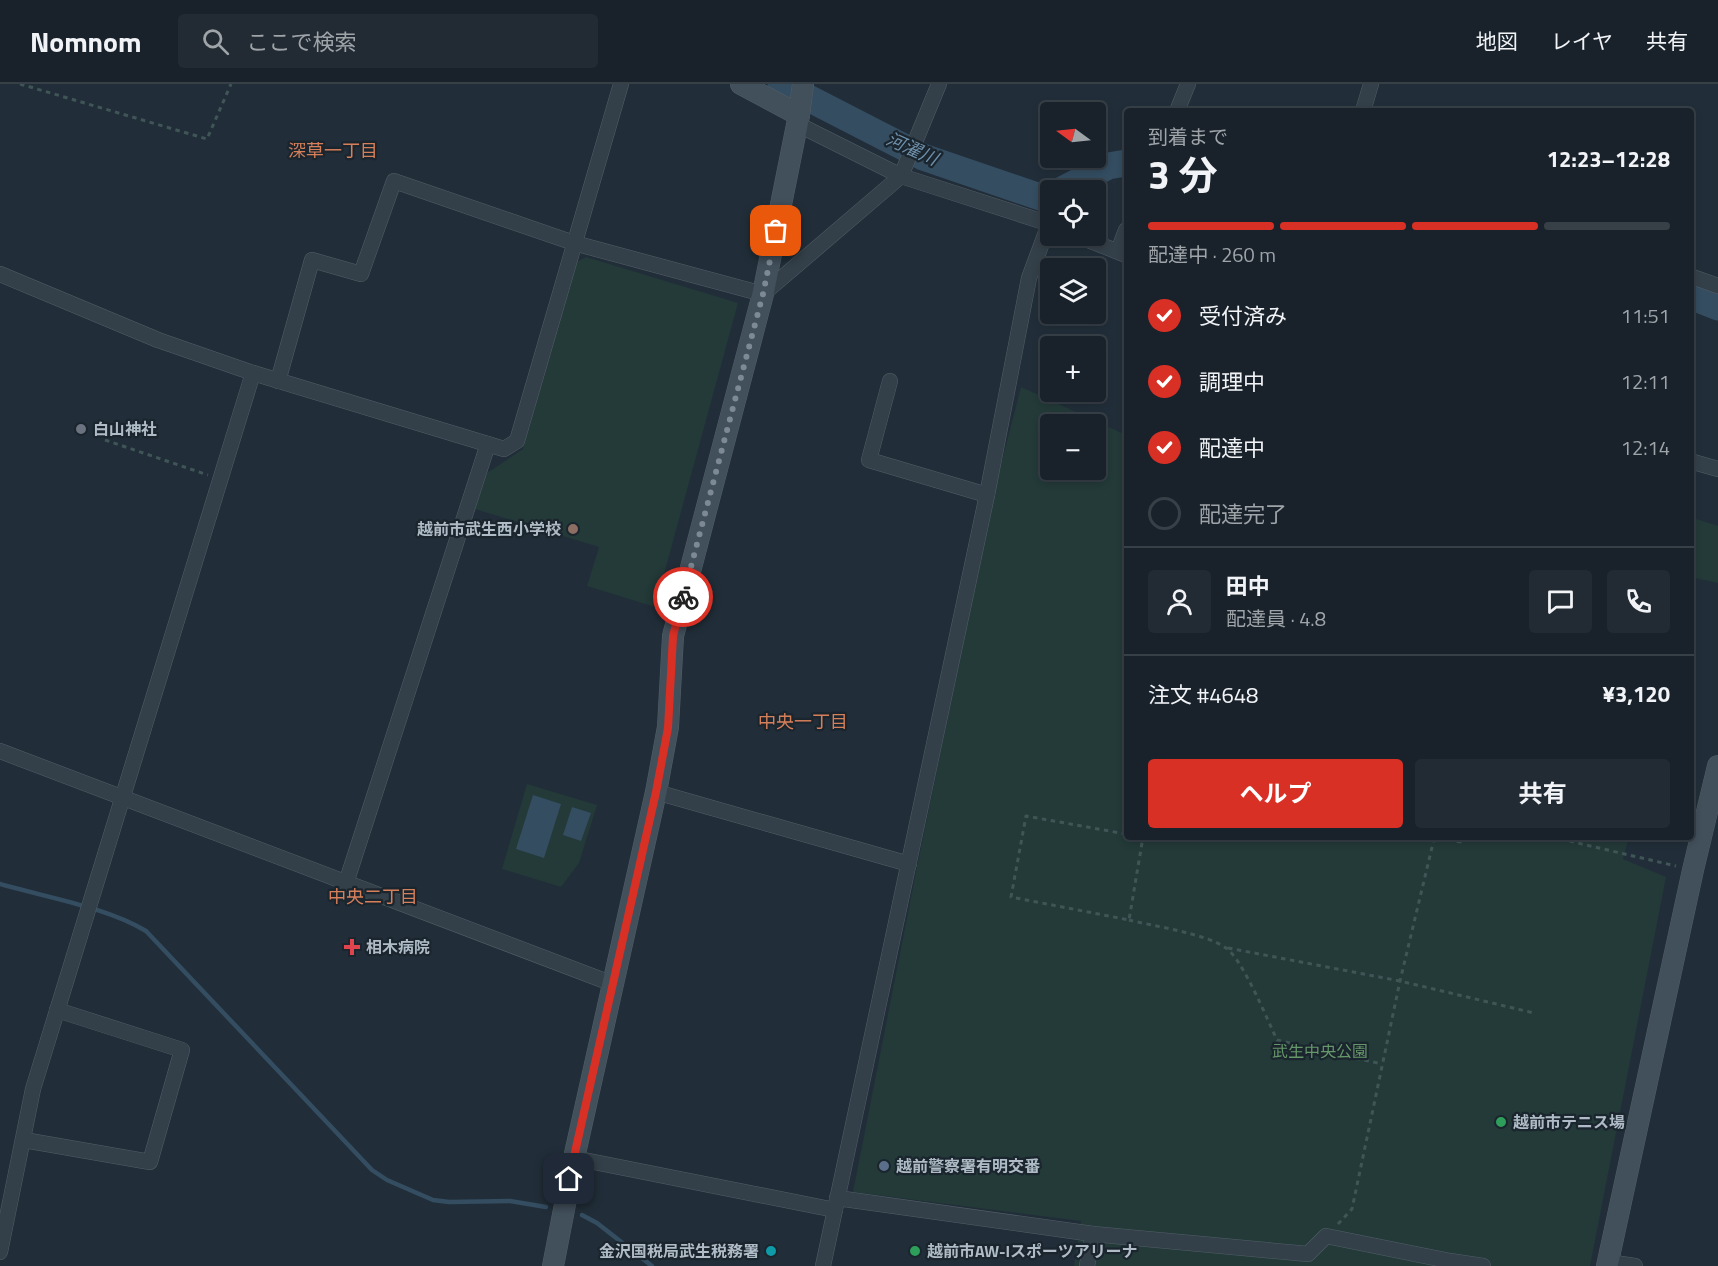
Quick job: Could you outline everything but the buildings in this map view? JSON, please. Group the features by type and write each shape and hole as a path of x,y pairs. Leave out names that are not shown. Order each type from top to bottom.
{"main road":[{"path":"552,1266 656,792 668,728 673,636 763,294 800,105 741,84"},
{"path":"1608,1264 1693,870 1718,766"}],"street":[{"path":"0,274 158,340 253,373 504,449 518,441 621,84"},
{"path":"278,381 312,260 361,273 394,182 574,243 763,294 901,176 939,84"},
{"path":"1178,108 1188,84"},
{"path":"1364,108 1371,84"},
{"path":"800,105 901,176 1040,221"},
{"path":"823,1266 987,495 1029,278 1041,246"},
{"path":"1104,246 1122,253"},
{"path":"1694,277 1718,286"},
{"path":"0,1252 33,1089 253,373"},
{"path":"890,381 869,460 987,495"},
{"path":"346,883 488,444"},
{"path":"1694,462 1718,469"},
{"path":"0,751 613,984"},
{"path":"656,792 909,864"},
{"path":"24,1140 150,1162 182,1050 57,1010"},
{"path":"574,1158 836,1204 1093,1234 1308,1254 1326,1236 1483,1266"},
{"path":"1087,1266 1093,1234"},
{"path":"1608,1264 1635,1266"}],"path":[{"path":"20,84 207,140 231,84"},
{"path":"105,440 220,479"},
{"path":"1124,834 1026,816 1011,897 1202,938 1227,948 1400,981 1533,1013"},
{"path":"1129,921 1142,840"},
{"path":"1326,1236 1352,1209 1432,840"},
{"path":"1446,840 1461,842 1465,840"},
{"path":"1565,840 1693,870"},
{"path":"1227,948 1245,973 1277,1040 1383,1064"}],"green space":[{"path":"586,257 738,303 655,607 587,586 599,547 475,509 487,473 523,449 575,267 577,262"},
{"name":"武生中央公園","path":"1021,387 1040,396 1040,402 1054,402 1080,414 1040,414 1040,480 1106,480 1106,426 1124,434 1124,840 1628,840 1623,859 1666,877 1590,1266 1074,1266 1081,1221 853,1192 994,492"},
{"path":"1694,518 1718,526 1718,583 1694,578"},
{"path":"527,784 597,805 579,863 561,887 502,869"}],"water":[{"path":"533,795 561,804 544,858 516,849"},
{"path":"572,807 591,813 581,841 563,835"}],"waterway":[{"name":"河濯川","path":"781,84 923,157 1040,197"},
{"name":"河濯川","path":"1081,180 1108,166 1124,163"},
{"name":"河濯川","path":"1694,298 1718,307"},
{"path":"0,884 113,915 146,931 372,1170 387,1180 433,1200 510,1201 546,1207"},
{"path":"582,1215 597,1223 652,1266"}],"way so far":[{"path":"683,597 763,294 776,231"}],"place":[{"name":"白山神社","path":"81,429"},
{"name":"越前市武生西小学校","path":"573,529"},
{"name":"相木病院","path":"352,947"},
{"name":"越前市テニス場","path":"1501,1122"},
{"name":"越前警察署有明交番","path":"884,1166"},
{"name":"金沢国税局武生税務署","path":"771,1251"},
{"name":"越前市AW-Iスポーツアリーナ","path":"915,1251"}],"district":[{"name":"深草一丁目","path":"333,151"},
{"name":"中央一丁目","path":"803,722"},
{"name":"中央二丁目","path":"373,897"}],"route":[{"path":"569,1179 656,792 668,728 673,636 683,597"}]}
